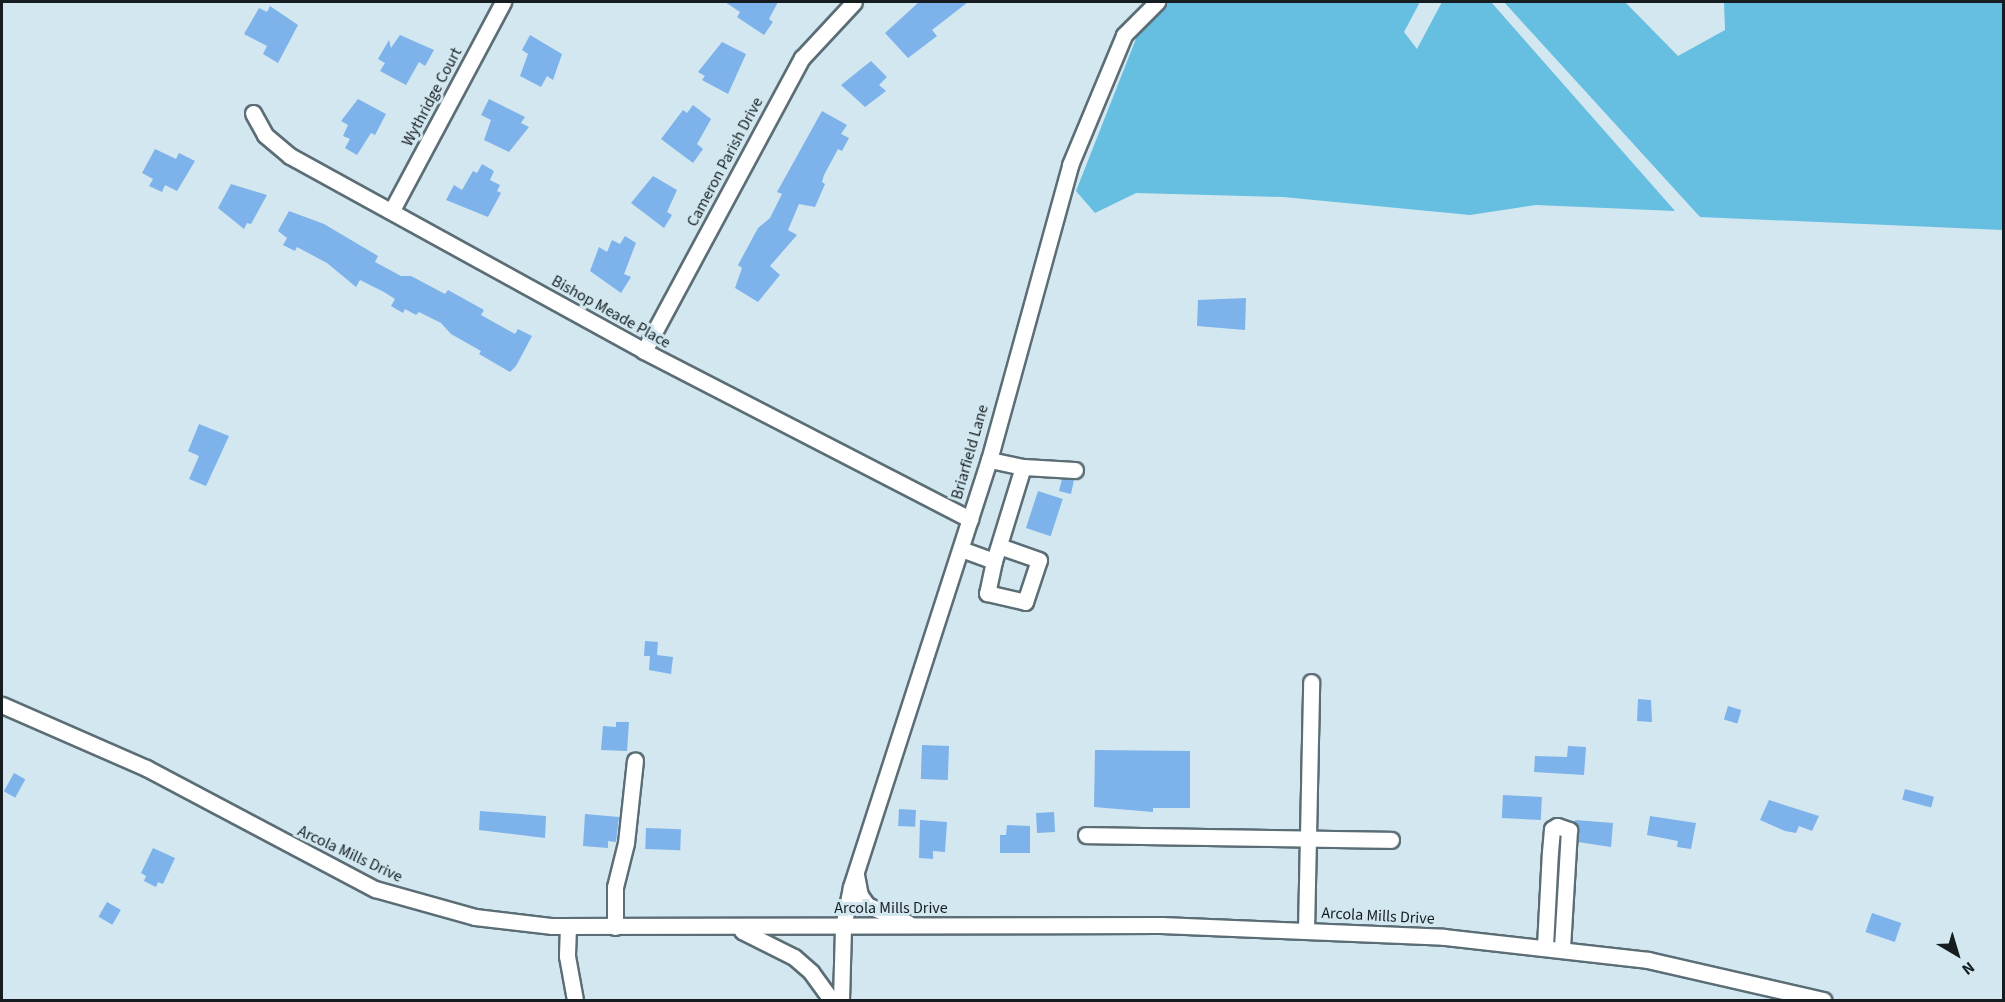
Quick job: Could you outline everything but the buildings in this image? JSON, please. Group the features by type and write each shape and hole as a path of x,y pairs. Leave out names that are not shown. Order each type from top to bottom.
{"street":[{"name":"Wythridge Court","path":"392,210 503,2"},
{"name":"Cameron Parish Drive","path":"644,351 802,58 854,2"},
{"name":"Briarfield Lane","path":"841,1000 843,927 856,872 989,460 1082,132 1124,35 1157,2"},
{"name":"Bishop Meade Place","path":"253,113 265,135 290,156 392,210 644,351 970,519"},
{"path":"989,460 1023,467 1075,470"},
{"path":"999,546 1039,560 1025,602 987,593 994,561 1023,467"},
{"path":"961,549 994,561"},
{"path":"1306,931 1311,682"},
{"name":"Arcola Mills Drive","path":"2,705 138,764 375,889 475,917 568,926 733,928 1161,925 1485,939 1659,963 1823,1000"},
{"path":"615,927 615,887 626,843 635,760"},
{"path":"1545,946 1552,829 1557,826 1569,830 1562,948"},
{"path":"1086,835 1391,840"},
{"path":"856,872 860,895 867,905 919,926"},
{"path":"568,926 567,956 575,1000"},
{"path":"733,928 756,936 794,957 811,972 831,1000"}],"shaded area":[{"path":"1168,2 1420,2 1404,32 1417,49 1442,2 1491,2 1675,211 1536,205 1470,215 1283,197 1136,193 1095,213 1076,191 1141,26"},
{"path":"1504,2 1625,2 1678,56 1725,30 1724,2 2003,2 2003,230 1700,217"}]}
